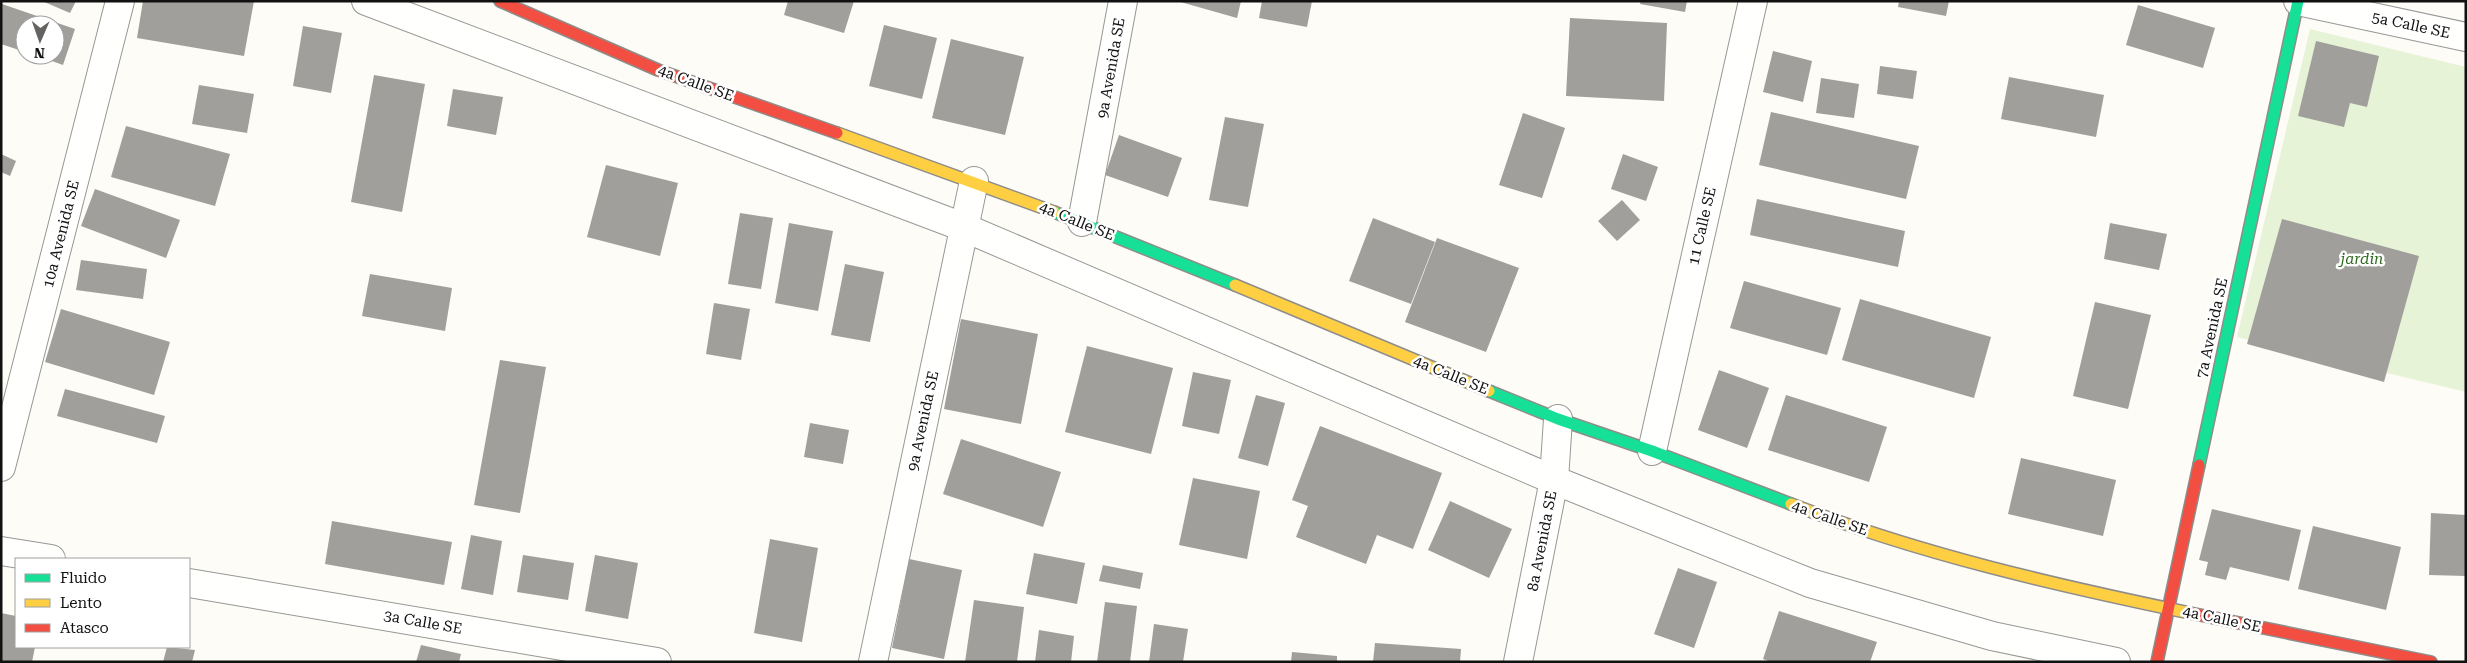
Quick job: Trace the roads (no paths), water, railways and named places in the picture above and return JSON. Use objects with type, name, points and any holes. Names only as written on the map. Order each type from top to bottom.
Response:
[{"type":"street","name":"10a Avenida SE","points":[[1,467],[120,1]]},
{"type":"street","points":[[366,1],[963,228],[1554,480],[1810,584],[1992,636],[2116,662]]},
{"type":"street","name":"4a Calle SE","points":[[500,1],[658,70],[974,181],[1082,222],[1558,419],[1652,451],[1837,522],[2008,572],[2168,608],[2431,662]]},
{"type":"street","name":"9a Avenida SE","points":[[1082,222],[1123,1]]},
{"type":"street","name":"11 Calle SE","points":[[1652,451],[1753,1]]},
{"type":"street","name":"5a Calle SE","points":[[2298,1],[2466,37]]},
{"type":"street","name":"7a Avenida SE","points":[[2157,662],[2298,1]]},
{"type":"street","name":"9a Avenida SE","points":[[872,662],[974,181]]},
{"type":"street","name":"8a Avenida SE","points":[[1518,662],[1554,480],[1558,419]]},
{"type":"street","points":[[1,551],[45,558]]},
{"type":"street","name":"3a Calle SE","points":[[190,582],[657,662]]},
{"type":"park label","name":"jardin","points":[[2362,259]]}]
